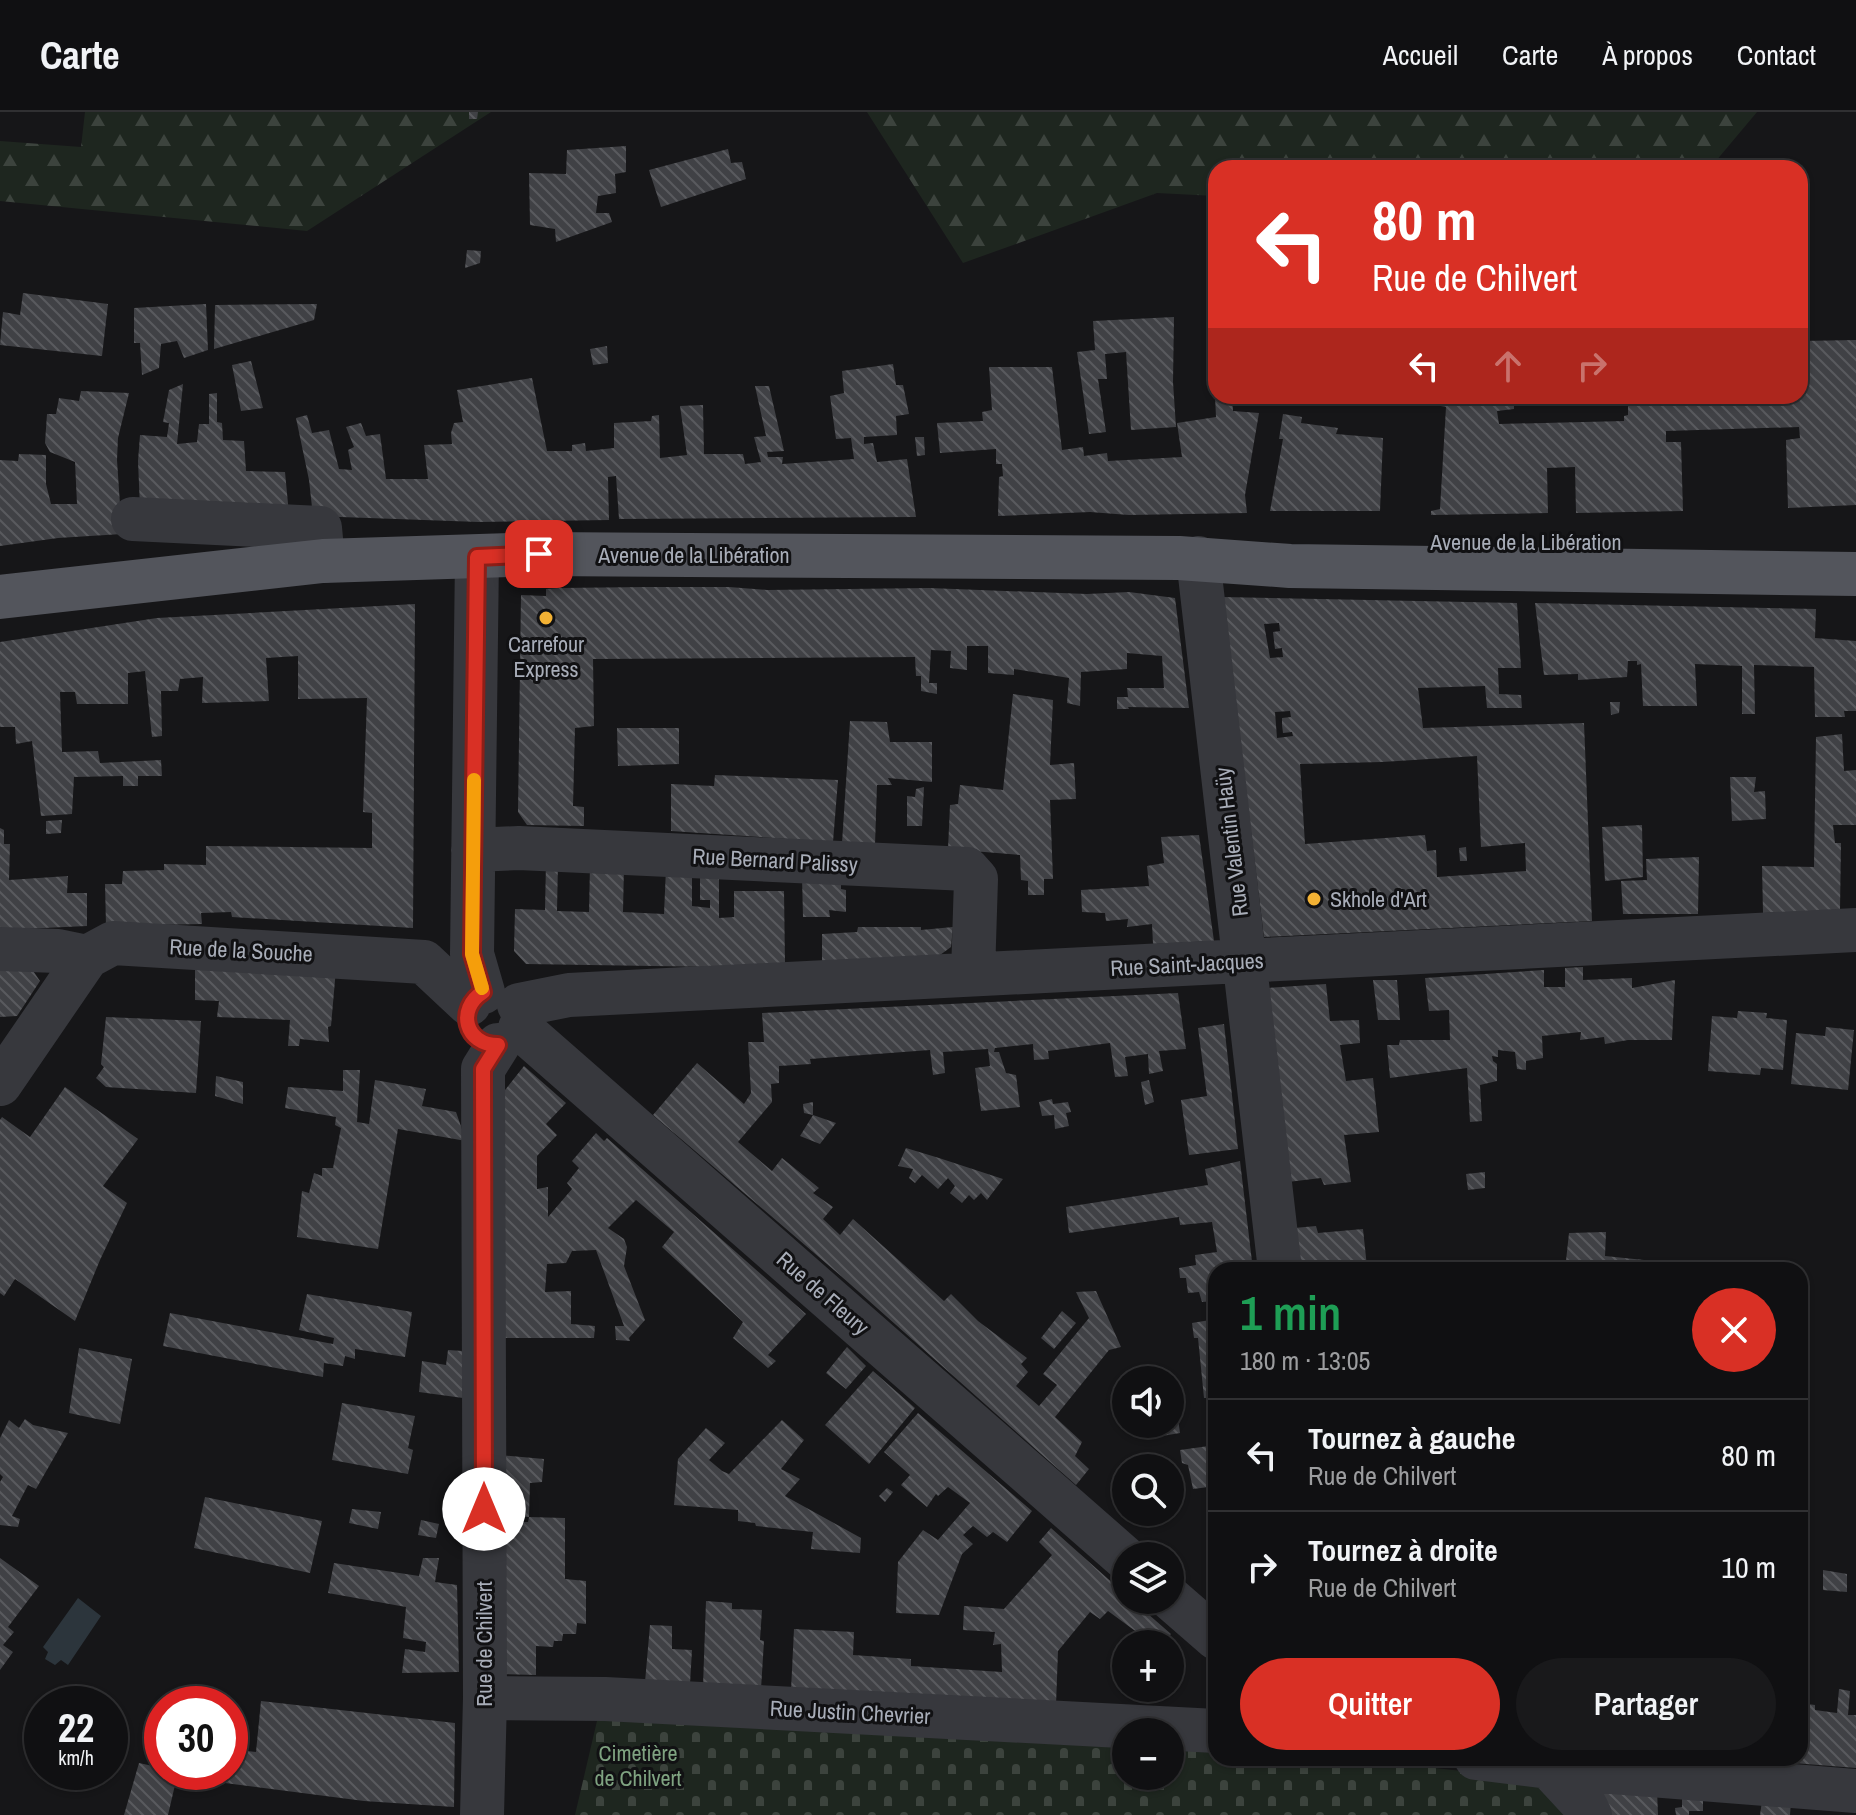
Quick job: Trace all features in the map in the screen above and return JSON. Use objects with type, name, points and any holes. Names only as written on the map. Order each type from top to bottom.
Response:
[{"type":"main road","name":"Avenue de la Libération","points":[[0,597],[323,561],[555,554],[1198,558],[1280,543],[1856,574]]},
{"type":"main road","name":"Avenue de la Libération","points":[[1487,556],[1856,544]]},
{"type":"street","points":[[133,519],[320,528],[323,561]]},
{"type":"street","points":[[477,557],[472,954],[498,1015]]},
{"type":"street","name":"Rue Valentin Haüy","points":[[1198,558],[1279,1262]]},
{"type":"street","name":"Rue Bernard Palissy","points":[[473,850],[519,848],[967,869],[976,879],[973,974]]},
{"type":"street","name":"Rue Saint-Jacques","points":[[498,1015],[569,995],[1856,930]]},
{"type":"street","name":"Rue de la Souche","points":[[0,949],[58,951],[87,957],[113,943],[424,962],[498,1015]]},
{"type":"street","points":[[0,1084],[87,957]]},
{"type":"street","name":"Rue de Fleury","points":[[498,1015],[1112,1547]]},
{"type":"street","name":"Rue de Chilvert","points":[[482,1815],[485,1698],[483,1069],[498,1015]]},
{"type":"street","points":[[1184,1610],[1208,1631]]},
{"type":"street","name":"Rue Justin Chevrier","points":[[485,1698],[605,1699],[1208,1731]]},
{"type":"street","points":[[1541,1766],[1856,1791]]},
{"type":"street","points":[[1549,1767],[1590,1815]]},
{"type":"green space","points":[[85,112],[491,112],[307,231],[0,201],[0,141],[81,147]]},
{"type":"green space","points":[[867,112],[1757,112],[1717,160],[1208,160],[1208,196],[1157,193],[963,263]]},
{"type":"green space","name":"Cimetière de Chilvert","points":[[613,1714],[1112,1745],[1112,1790],[1184,1790],[1184,1750],[1208,1751],[1208,1766],[1416,1766],[1517,1777],[1540,1786],[1571,1815],[575,1815],[597,1721]]},
{"type":"shaded area","points":[[78,1598],[101,1616],[68,1665],[61,1660],[55,1665],[45,1659],[48,1652],[43,1647]]},
{"type":"building","points":[[469,112],[478,112],[477,119],[469,119]]},
{"type":"building","points":[[626,146],[626,172],[615,174],[616,193],[598,196],[596,213],[609,213],[612,222],[556,242],[555,229],[530,225],[529,173],[566,174],[567,150]]},
{"type":"building","points":[[728,149],[731,163],[742,162],[746,179],[661,207],[649,170]]},
{"type":"building","points":[[467,250],[481,251],[480,263],[465,268]]},
{"type":"building","points":[[23,293],[108,304],[102,356],[0,345],[3,312],[20,315]]},
{"type":"building","points":[[206,304],[208,350],[184,358],[177,341],[161,344],[159,368],[142,375],[140,343],[134,343],[134,308]]},
{"type":"building","points":[[317,304],[314,320],[214,349],[215,305]]},
{"type":"building","points":[[1174,317],[1176,427],[1131,430],[1126,352],[1105,354],[1107,379],[1098,379],[1106,432],[1089,434],[1077,352],[1095,350],[1093,321]]},
{"type":"building","points":[[1856,340],[1856,505],[1788,508],[1786,440],[1800,438],[1799,427],[1666,431],[1666,442],[1681,442],[1683,511],[1576,513],[1575,467],[1547,468],[1548,513],[1431,515],[1431,511],[1440,509],[1446,407],[1430,404],[1514,404],[1514,409],[1497,411],[1499,424],[1624,421],[1624,416],[1628,415],[1628,404],[1808,404],[1808,341]]},
{"type":"building","points":[[607,346],[608,363],[593,365],[590,349]]},
{"type":"building","points":[[251,361],[263,408],[241,411],[232,365]]},
{"type":"building","points":[[893,364],[896,385],[903,385],[909,414],[896,416],[897,435],[864,437],[864,444],[873,443],[877,462],[907,459],[916,517],[619,519],[616,476],[608,477],[609,520],[479,522],[313,516],[296,418],[307,415],[312,433],[329,430],[339,469],[352,470],[348,450],[354,447],[346,427],[361,423],[366,436],[380,434],[386,479],[428,479],[424,445],[452,444],[454,423],[463,422],[457,390],[532,378],[547,451],[572,451],[572,445],[585,443],[586,451],[614,448],[614,423],[651,421],[652,416],[659,415],[660,458],[687,455],[680,406],[703,405],[704,454],[743,454],[745,464],[761,462],[754,437],[766,436],[755,386],[769,386],[784,451],[767,452],[768,457],[783,457],[782,464],[854,459],[851,438],[836,439],[830,396],[844,393],[842,371]]},
{"type":"building","points":[[989,367],[1052,367],[1062,450],[1083,447],[1084,456],[1107,453],[1108,461],[1182,457],[1177,423],[1216,417],[1215,404],[1233,404],[1233,411],[1259,413],[1245,495],[1247,513],[1129,515],[1090,512],[998,516],[999,477],[1003,476],[1002,464],[996,464],[996,449],[940,453],[937,423],[983,421],[982,412],[992,410]]},
{"type":"building","points":[[183,384],[177,444],[197,442],[199,424],[209,424],[209,394],[217,393],[217,422],[222,423],[223,440],[244,441],[246,471],[285,472],[289,514],[140,508],[140,435],[167,437],[169,423],[163,422],[169,390]]},
{"type":"building","points":[[81,391],[129,393],[118,438],[122,534],[0,546],[0,460],[18,461],[19,454],[46,455],[46,484],[51,504],[77,504],[75,462],[50,452],[45,443],[47,414],[56,414],[59,398],[79,401]]},
{"type":"building","points":[[1283,414],[1302,417],[1301,423],[1338,428],[1336,434],[1383,438],[1380,511],[1270,511],[1283,439],[1279,439]]},
{"type":"building","points":[[915,437],[924,437],[925,455],[917,456]]},
{"type":"building","points":[[729,587],[767,590],[929,588],[1087,594],[1129,592],[1175,598],[1189,708],[1117,709],[1117,697],[1128,697],[1127,688],[1164,688],[1162,656],[1127,653],[1127,669],[1081,672],[1080,706],[1067,703],[1069,678],[1014,669],[1014,675],[988,673],[988,646],[967,646],[967,670],[950,668],[951,651],[931,650],[929,683],[937,683],[937,694],[921,691],[921,676],[916,676],[915,657],[593,659],[594,726],[575,728],[573,806],[584,807],[584,826],[527,825],[518,812],[521,595],[546,596],[546,589],[559,588]]},
{"type":"building","points":[[1222,597],[1517,603],[1521,668],[1498,668],[1499,694],[1521,695],[1522,708],[1487,708],[1485,686],[1418,688],[1423,728],[1584,723],[1592,921],[1264,937]],"holes":[[[1279,623],[1280,631],[1273,632],[1275,649],[1282,648],[1283,657],[1270,658],[1264,624]],[[1290,711],[1291,717],[1282,718],[1282,725],[1283,733],[1292,732],[1293,736],[1277,738],[1275,712]],[[1477,756],[1481,847],[1525,843],[1526,871],[1437,877],[1436,850],[1427,851],[1425,835],[1305,844],[1300,764]]]},
{"type":"building","points":[[1535,603],[1816,609],[1815,638],[1856,641],[1856,711],[1844,711],[1845,717],[1815,717],[1814,667],[1754,665],[1755,714],[1742,714],[1742,666],[1695,664],[1697,706],[1643,706],[1641,664],[1637,665],[1637,661],[1628,661],[1627,677],[1578,680],[1578,674],[1544,675]]},
{"type":"building","points":[[415,604],[413,928],[232,917],[231,912],[201,913],[202,924],[106,926],[105,884],[122,884],[123,871],[164,870],[164,864],[206,865],[206,846],[372,848],[372,813],[363,812],[367,698],[298,699],[298,656],[266,658],[269,701],[202,703],[203,677],[180,679],[178,691],[161,691],[162,736],[152,737],[145,671],[128,673],[128,704],[77,704],[75,692],[60,692],[62,752],[98,751],[100,763],[161,760],[162,776],[138,776],[138,786],[123,786],[123,776],[74,777],[72,814],[41,816],[32,741],[16,744],[15,727],[0,727],[0,642],[157,618]]},
{"type":"building","points":[[1013,694],[1053,700],[1050,765],[1074,763],[1076,799],[1050,800],[1053,879],[1044,879],[1044,895],[1028,895],[1028,881],[1021,880],[1020,855],[948,849],[950,805],[958,804],[960,785],[1003,790]]},
{"type":"building","points":[[1610,702],[1620,702],[1619,713],[1611,715]]},
{"type":"building","points":[[850,721],[887,722],[890,742],[932,742],[932,782],[888,778],[892,785],[877,785],[875,845],[842,843]]},
{"type":"building","points":[[617,728],[679,728],[679,764],[618,766]]},
{"type":"building","points":[[1842,734],[1844,771],[1856,770],[1856,825],[1833,825],[1835,843],[1841,843],[1840,910],[1763,913],[1762,866],[1814,867],[1816,737]]},
{"type":"building","points":[[715,775],[838,780],[833,842],[671,831],[671,784],[714,786]]},
{"type":"building","points":[[1730,777],[1756,777],[1754,792],[1765,791],[1766,819],[1732,821]]},
{"type":"building","points":[[924,787],[922,826],[907,826],[907,796],[915,797],[916,789]]},
{"type":"building","points":[[62,820],[61,833],[46,834],[46,821]]},
{"type":"building","points":[[1642,825],[1643,877],[1605,881],[1602,827]]},
{"type":"building","points":[[0,828],[4,830],[4,844],[10,844],[9,880],[68,876],[67,893],[87,893],[87,926],[0,930]]},
{"type":"building","points":[[1199,835],[1214,941],[1153,944],[1152,924],[1127,927],[1128,919],[1106,921],[1105,913],[1082,912],[1081,890],[1149,886],[1147,866],[1164,863],[1161,837]]},
{"type":"building","points":[[1466,847],[1467,861],[1460,861],[1459,848]]},
{"type":"building","points":[[1699,857],[1698,914],[1623,914],[1621,881],[1647,880],[1646,859]]},
{"type":"building","points":[[546,862],[558,863],[557,911],[589,912],[590,865],[624,866],[623,912],[664,914],[666,868],[692,870],[692,906],[710,908],[710,900],[700,900],[700,871],[719,873],[719,918],[734,917],[734,891],[784,891],[785,964],[717,967],[526,964],[514,951],[515,909],[545,910]]},
{"type":"building","points":[[802,877],[841,879],[841,889],[846,890],[846,912],[829,910],[830,917],[803,917]]},
{"type":"building","points":[[858,927],[921,927],[921,930],[953,927],[951,947],[940,955],[822,962],[822,934],[857,932]]},
{"type":"building","points":[[195,963],[336,969],[331,1026],[328,1027],[329,1042],[300,1039],[299,1046],[288,1046],[290,1020],[217,1017],[219,1001],[195,1000]]},
{"type":"building","points":[[0,965],[29,965],[40,981],[17,1016],[0,1017]]},
{"type":"building","points":[[1583,967],[1583,980],[1632,978],[1632,988],[1675,980],[1672,1040],[1628,1040],[1605,1044],[1604,1037],[1580,1040],[1581,1032],[1542,1036],[1543,1058],[1526,1061],[1526,1070],[1517,1069],[1515,1052],[1498,1050],[1498,1057],[1492,1056],[1497,1064],[1497,1081],[1480,1085],[1482,1121],[1470,1122],[1467,1068],[1390,1078],[1387,1045],[1399,1045],[1400,1040],[1450,1040],[1449,1010],[1429,1011],[1425,978],[1544,970],[1544,987],[1565,987],[1565,968]]},
{"type":"building","points":[[1373,980],[1397,980],[1400,1020],[1378,1020]]},
{"type":"building","points":[[1326,984],[1330,1021],[1359,1020],[1360,1043],[1340,1045],[1346,1081],[1373,1078],[1379,1132],[1344,1135],[1351,1182],[1324,1185],[1321,1178],[1288,1182],[1267,988]]},
{"type":"building","points":[[1178,993],[1186,1049],[1159,1051],[1163,1071],[1149,1074],[1148,1054],[1125,1057],[1128,1076],[1115,1077],[1110,1043],[1048,1051],[1049,1059],[1034,1060],[1033,1044],[995,1048],[994,1052],[999,1052],[1006,1073],[1016,1075],[1020,1107],[981,1111],[975,1068],[990,1066],[988,1049],[943,1052],[945,1073],[933,1075],[930,1050],[810,1059],[811,1064],[779,1066],[779,1083],[771,1084],[772,1102],[738,1142],[772,1171],[782,1158],[819,1188],[813,1193],[833,1207],[823,1219],[840,1235],[853,1219],[944,1301],[951,1294],[978,1321],[1027,1358],[1021,1364],[1028,1372],[1016,1386],[1039,1406],[1057,1385],[1043,1374],[1089,1318],[1076,1292],[1096,1291],[1121,1347],[1109,1350],[1055,1417],[1082,1442],[1075,1456],[1089,1469],[1076,1485],[841,1276],[653,1115],[697,1063],[744,1104],[751,1093],[748,1042],[764,1042],[762,1013]]},
{"type":"building","points":[[1738,1011],[1767,1013],[1766,1018],[1787,1020],[1783,1070],[1761,1068],[1760,1075],[1708,1071],[1712,1016],[1737,1018]]},
{"type":"building","points":[[106,1017],[201,1021],[196,1093],[106,1087],[96,1078],[104,1067],[101,1064]]},
{"type":"building","points":[[1224,1024],[1238,1149],[1189,1155],[1181,1100],[1207,1096],[1198,1028]]},
{"type":"building","points":[[1826,1027],[1854,1030],[1848,1090],[1791,1084],[1796,1033],[1825,1036]]},
{"type":"building","points":[[524,1066],[566,1103],[546,1124],[557,1135],[537,1156],[537,1189],[548,1187],[548,1217],[572,1189],[567,1183],[579,1168],[572,1161],[596,1133],[604,1141],[607,1138],[806,1314],[768,1355],[776,1361],[768,1368],[733,1338],[743,1322],[662,1247],[674,1232],[636,1200],[608,1228],[624,1239],[627,1247],[624,1266],[645,1320],[629,1338],[630,1341],[616,1340],[615,1326],[624,1326],[596,1250],[572,1251],[566,1263],[547,1264],[545,1292],[571,1291],[571,1324],[595,1326],[594,1338],[500,1338],[505,1090]]},
{"type":"building","points":[[343,1070],[360,1070],[357,1122],[369,1124],[375,1080],[426,1089],[422,1106],[456,1112],[466,1141],[398,1129],[378,1249],[297,1237],[302,1191],[309,1193],[314,1173],[322,1176],[322,1168],[333,1168],[341,1128],[335,1125],[336,1117],[285,1108],[288,1087],[343,1091]]},
{"type":"building","points":[[216,1076],[243,1082],[243,1104],[215,1096]]},
{"type":"building","points":[[1149,1080],[1154,1102],[1145,1105],[1141,1082]]},
{"type":"building","points":[[65,1087],[138,1139],[103,1186],[127,1203],[75,1321],[15,1279],[4,1296],[0,1293],[0,1120],[2,1117],[30,1137]]},
{"type":"building","points":[[1052,1099],[1053,1104],[1068,1102],[1071,1112],[1066,1113],[1069,1126],[1055,1129],[1054,1115],[1042,1116],[1039,1102]]},
{"type":"building","points":[[813,1102],[813,1115],[804,1113],[803,1104]]},
{"type":"building","points":[[813,1115],[836,1123],[820,1144],[800,1136]]},
{"type":"building","points":[[906,1148],[1003,1179],[987,1200],[981,1193],[974,1200],[969,1195],[962,1203],[950,1193],[955,1186],[948,1178],[938,1189],[922,1175],[915,1183],[909,1178],[913,1169],[898,1166]]},
{"type":"building","points":[[1240,1161],[1252,1262],[1208,1262],[1208,1302],[1202,1302],[1199,1292],[1188,1293],[1186,1278],[1180,1278],[1179,1268],[1196,1265],[1195,1255],[1217,1252],[1212,1222],[1180,1225],[1179,1217],[1069,1233],[1066,1207],[1208,1185],[1205,1169]]},
{"type":"building","points":[[1485,1172],[1485,1188],[1468,1190],[1466,1174]]},
{"type":"building","points":[[1316,1226],[1318,1233],[1363,1229],[1366,1262],[1298,1262],[1294,1228]]},
{"type":"building","points":[[1606,1232],[1605,1256],[1644,1262],[1566,1262],[1569,1233]]},
{"type":"building","points":[[307,1294],[412,1312],[405,1357],[355,1349],[355,1359],[345,1356],[343,1366],[324,1363],[323,1377],[163,1346],[170,1313],[333,1344],[334,1338],[299,1330]]},
{"type":"building","points":[[1062,1311],[1076,1323],[1054,1349],[1041,1338]]},
{"type":"building","points":[[1208,1320],[1208,1398],[1204,1398],[1198,1338],[1194,1338],[1192,1323]]},
{"type":"building","points":[[847,1347],[866,1366],[846,1389],[826,1373]]},
{"type":"building","points":[[79,1348],[132,1359],[120,1424],[69,1413]]},
{"type":"building","points":[[448,1350],[463,1351],[463,1398],[419,1392],[422,1361],[446,1365]]},
{"type":"building","points":[[873,1371],[915,1408],[869,1464],[825,1425]]},
{"type":"building","points":[[342,1403],[415,1416],[408,1448],[413,1450],[408,1474],[332,1460]]},
{"type":"building","points":[[918,1413],[1032,1511],[1007,1542],[993,1532],[987,1537],[973,1526],[963,1535],[973,1544],[962,1554],[939,1615],[896,1613],[898,1562],[923,1530],[938,1540],[970,1503],[948,1487],[938,1496],[936,1494],[927,1507],[901,1485],[910,1475],[884,1452]]},
{"type":"building","points":[[25,1419],[33,1425],[68,1433],[36,1489],[28,1485],[12,1516],[20,1519],[18,1527],[0,1525],[0,1482],[3,1477],[0,1474],[0,1438],[9,1420],[19,1428]]},
{"type":"building","points":[[782,1420],[804,1440],[781,1469],[800,1479],[785,1496],[861,1538],[860,1553],[811,1549],[813,1532],[738,1521],[738,1510],[674,1505],[678,1459],[706,1428],[725,1443],[709,1460],[729,1474]]},
{"type":"building","points":[[1208,1446],[1208,1487],[1193,1489],[1188,1465],[1184,1464],[1184,1454],[1180,1450]]},
{"type":"building","points":[[499,1455],[544,1459],[542,1482],[530,1483],[529,1517],[498,1516]]},
{"type":"building","points":[[887,1488],[893,1492],[885,1502],[879,1496]]},
{"type":"building","points":[[205,1497],[322,1521],[310,1573],[194,1548]]},
{"type":"building","points":[[352,1509],[381,1512],[378,1529],[349,1523]]},
{"type":"building","points":[[529,1517],[565,1518],[565,1579],[586,1581],[586,1624],[577,1623],[576,1634],[563,1634],[562,1641],[554,1641],[553,1647],[536,1646],[536,1675],[502,1674],[498,1522],[528,1522]]},
{"type":"building","points":[[421,1520],[439,1524],[436,1538],[418,1535]]},
{"type":"building","points":[[1051,1528],[1112,1582],[1112,1614],[1108,1611],[1100,1619],[1090,1612],[1058,1651],[1056,1705],[791,1690],[794,1629],[854,1632],[853,1655],[911,1659],[911,1666],[1002,1672],[1001,1644],[993,1645],[995,1632],[963,1630],[964,1606],[1004,1609],[1052,1555],[1039,1542]]},
{"type":"building","points":[[0,1558],[39,1586],[8,1627],[14,1632],[3,1645],[13,1652],[0,1670]]},
{"type":"building","points":[[423,1558],[439,1558],[435,1582],[457,1585],[459,1672],[402,1673],[405,1649],[425,1652],[426,1642],[403,1638],[406,1607],[328,1593],[334,1563],[419,1576]]},
{"type":"building","points":[[1823,1570],[1847,1574],[1847,1592],[1823,1590]]},
{"type":"building","points":[[706,1601],[732,1603],[732,1609],[762,1610],[761,1689],[703,1686]]},
{"type":"building","points":[[1112,1614],[1148,1614],[1166,1630],[1134,1630]]},
{"type":"building","points":[[650,1625],[672,1626],[672,1649],[692,1650],[690,1684],[645,1682]]},
{"type":"building","points":[[1839,1689],[1850,1691],[1848,1715],[1856,1715],[1856,1768],[1808,1764],[1808,1704],[1815,1705],[1815,1710],[1837,1713]]},
{"type":"building","points":[[261,1701],[455,1723],[454,1807],[364,1801],[248,1786],[248,1751],[256,1752]]},
{"type":"building","points":[[139,1763],[144,1764],[144,1790],[174,1790],[168,1815],[124,1815]]},
{"type":"building","points":[[1657,1789],[1658,1815],[1607,1815],[1585,1791]]},
{"type":"building","points":[[1682,1791],[1703,1793],[1703,1811],[1676,1815],[1675,1808],[1682,1807]]},
{"type":"building","points":[[1762,1801],[1791,1801],[1790,1815],[1760,1815]]},
{"type":"slow traffic","points":[[474,780],[472,954],[482,988]]},
{"type":"place","name":"Carrefour Express","points":[[546,618]]},
{"type":"place","name":"Skhole d'Art","points":[[1314,899]]},
{"type":"route","points":[[484,1509],[483,1069],[498,1045],[481,1043],[474,1037],[469,1030],[466,1013],[469,1004],[483,992],[472,954],[477,557],[539,554]]}]
